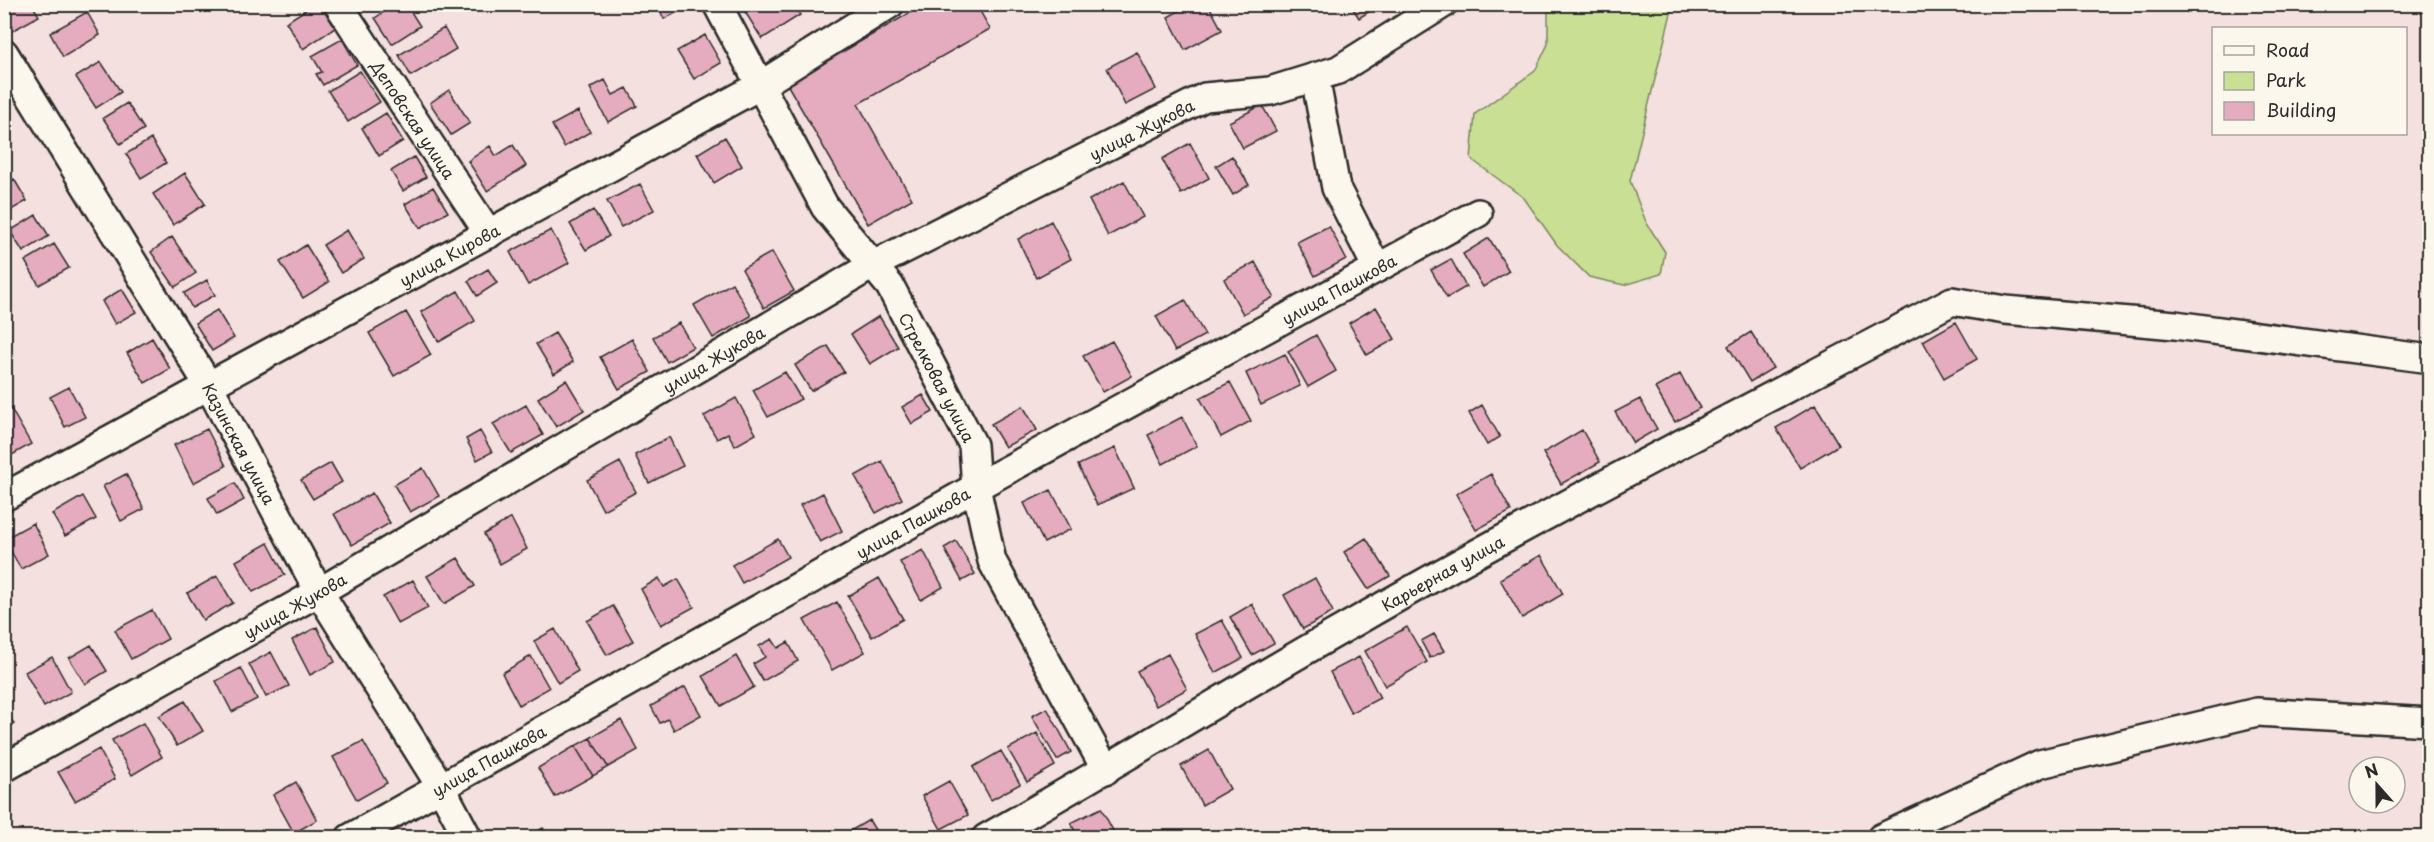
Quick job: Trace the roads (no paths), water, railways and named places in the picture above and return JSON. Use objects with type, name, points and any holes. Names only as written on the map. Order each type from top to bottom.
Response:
[{"type":"street","name":"Деповская улица","points":[[338,4],[489,234]]},
{"type":"street","name":"Стрелковая улица","points":[[717,4],[825,207],[871,266],[890,286],[973,445],[976,487],[992,561],[1106,771]]},
{"type":"street","name":"улица Кирова","points":[[4,497],[761,85],[890,4]]},
{"type":"street","name":"улица Жукова","points":[[4,768],[319,592],[871,266],[1205,97],[1270,90],[1338,70],[1443,4]]},
{"type":"street","name":"Казинская улица","points":[[4,53],[208,386],[319,592],[441,788],[468,837]]},
{"type":"street","points":[[1316,77],[1336,188],[1377,268]]},
{"type":"street","name":"улица Пашкова","points":[[350,837],[976,487],[1478,213]]},
{"type":"street","name":"Карьерная улица","points":[[986,837],[1106,771],[1353,622],[1562,506],[1952,301],[2006,310],[2175,325],[2430,359]]},
{"type":"street","points":[[1881,837],[2040,764],[2257,712],[2430,722]]}]
